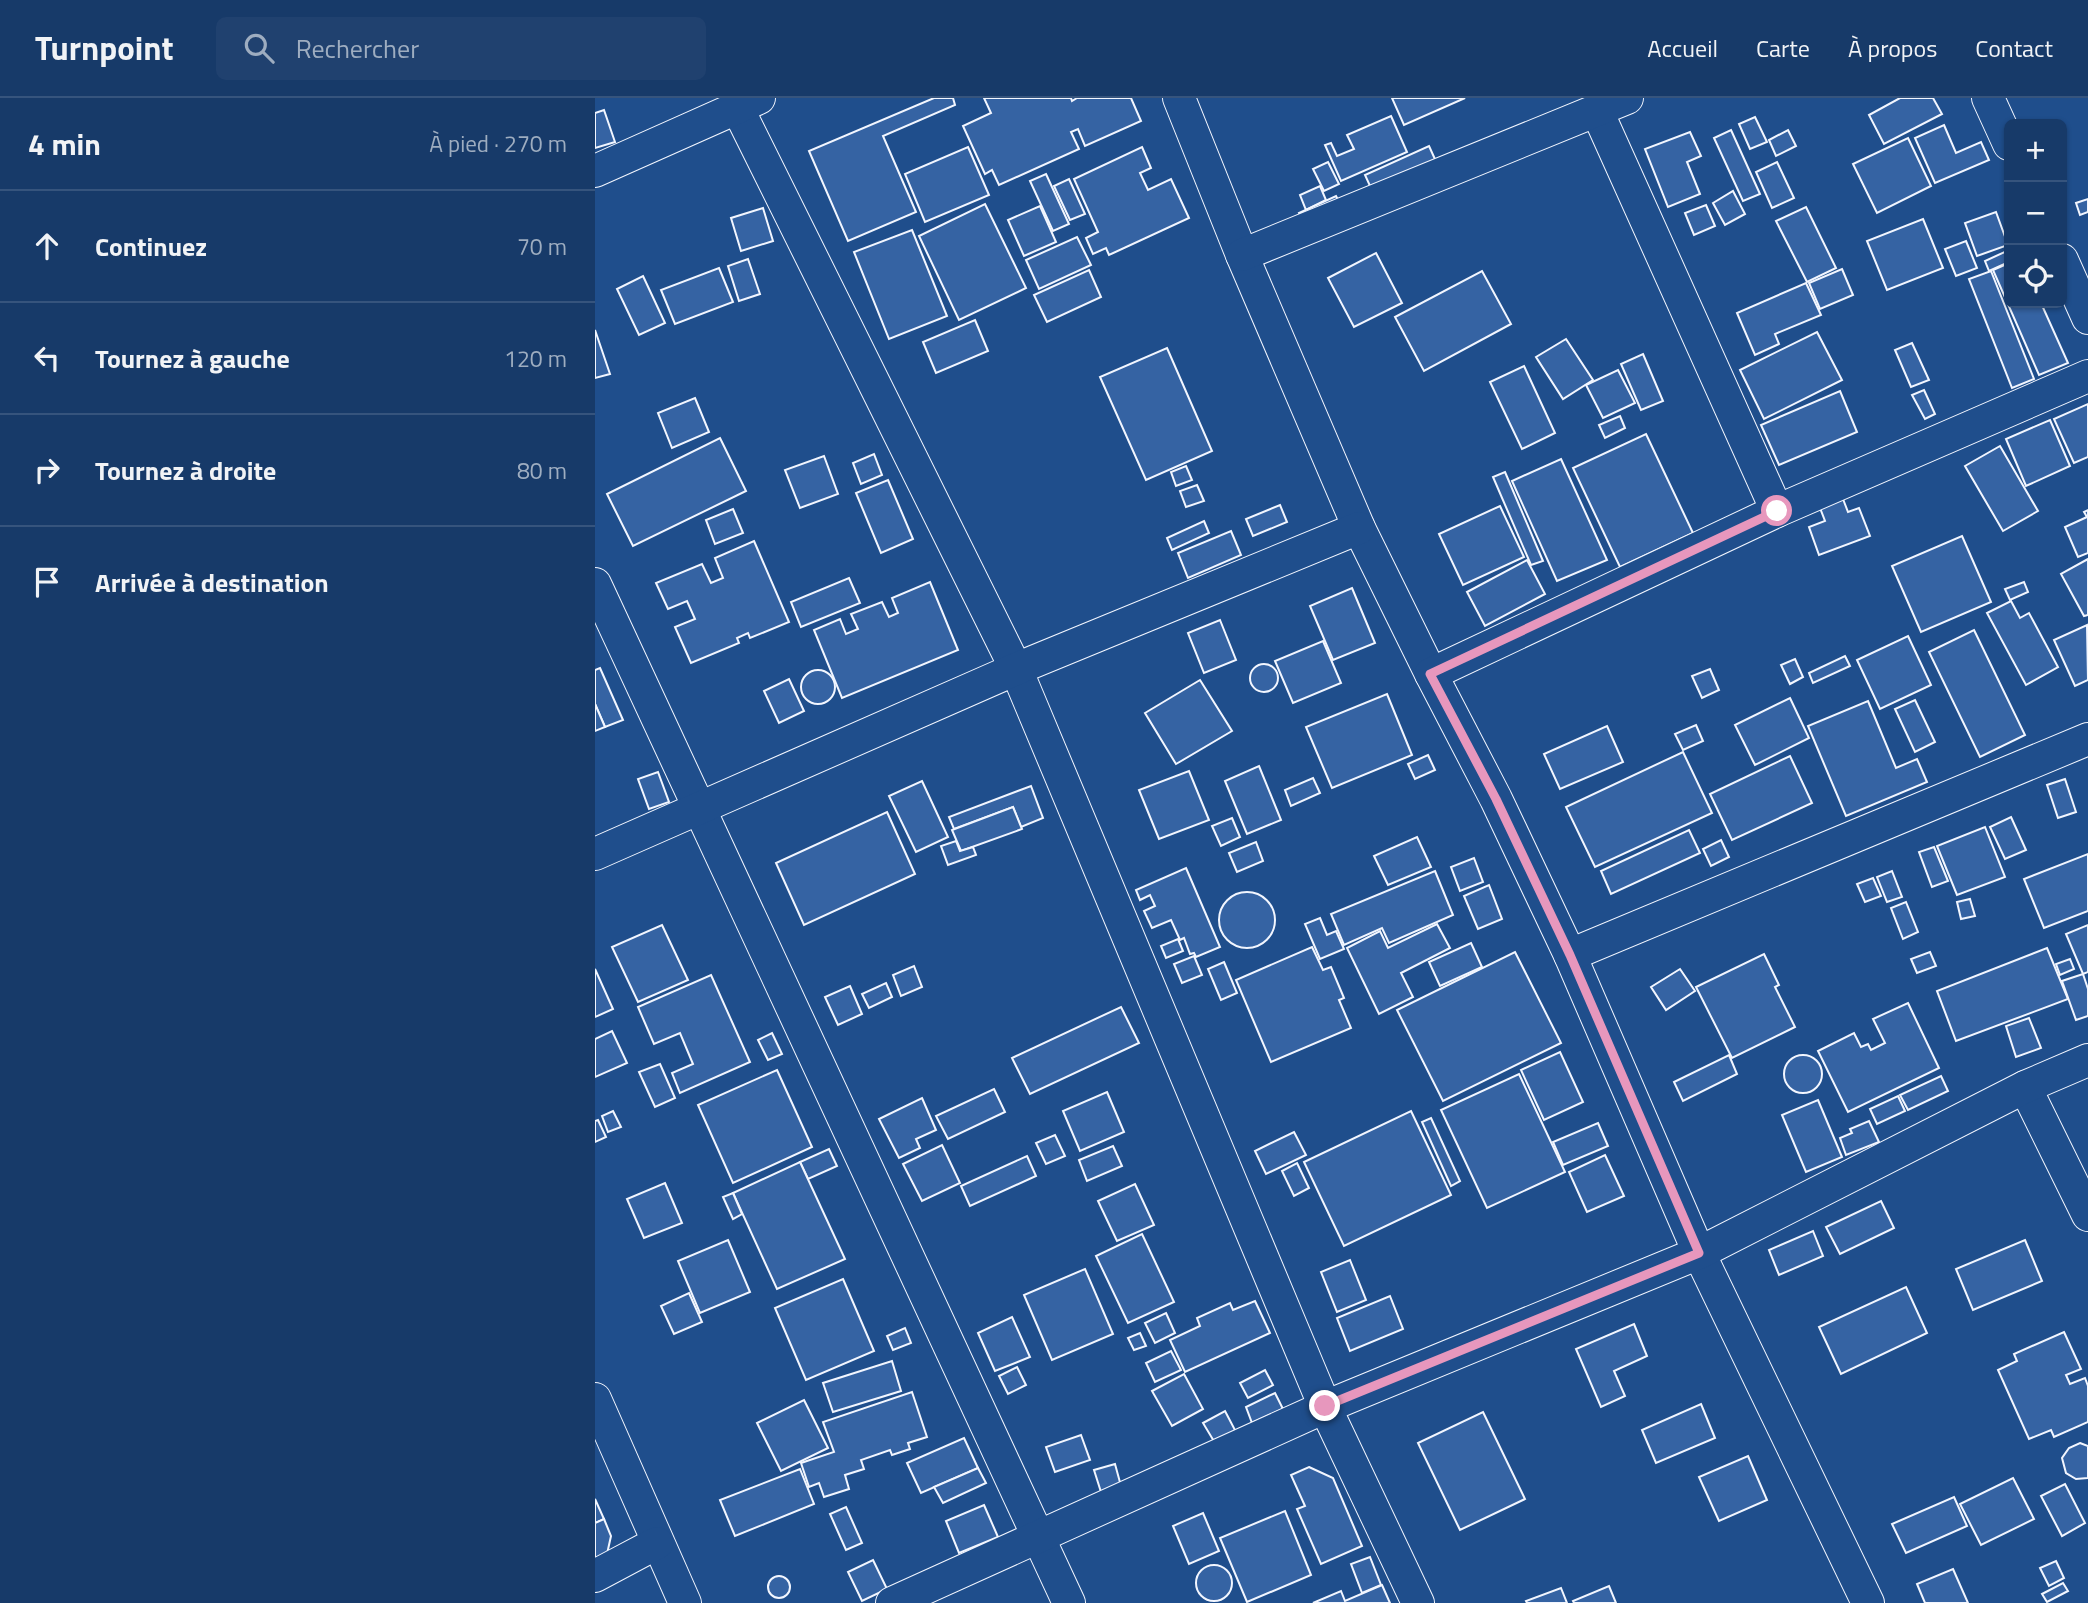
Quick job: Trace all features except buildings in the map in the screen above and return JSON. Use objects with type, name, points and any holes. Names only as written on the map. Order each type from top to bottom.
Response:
[{"type":"street","points":[[1179,98],[1242,255],[1359,528],[1430,674],[1496,799],[1570,955],[1699,1253],[1868,1603]]},
{"type":"street","points":[[1242,255],[1627,98]]},
{"type":"street","points":[[1988,98],[2004,133]]},
{"type":"street","points":[[595,171],[748,103],[1016,669],[1325,1406],[1417,1603]]},
{"type":"street","points":[[1597,111],[1777,511]]},
{"type":"street","points":[[2067,271],[2088,317]]},
{"type":"street","points":[[1430,674],[1777,511],[2088,376]]},
{"type":"street","points":[[595,854],[1016,669],[1359,528]]},
{"type":"street","points":[[595,584],[1069,1603]]},
{"type":"street","points":[[1570,955],[2088,739]]},
{"type":"street","points":[[892,1603],[1325,1406],[1699,1253],[2025,1087],[2088,1060]]},
{"type":"street","points":[[2025,1087],[2088,1215]]},
{"type":"street","points":[[595,1399],[685,1603]]},
{"type":"street","points":[[595,1576],[657,1543]]},
{"type":"route","points":[[1325,1406],[1699,1253],[1570,955],[1496,799],[1430,674],[1777,511]]}]
